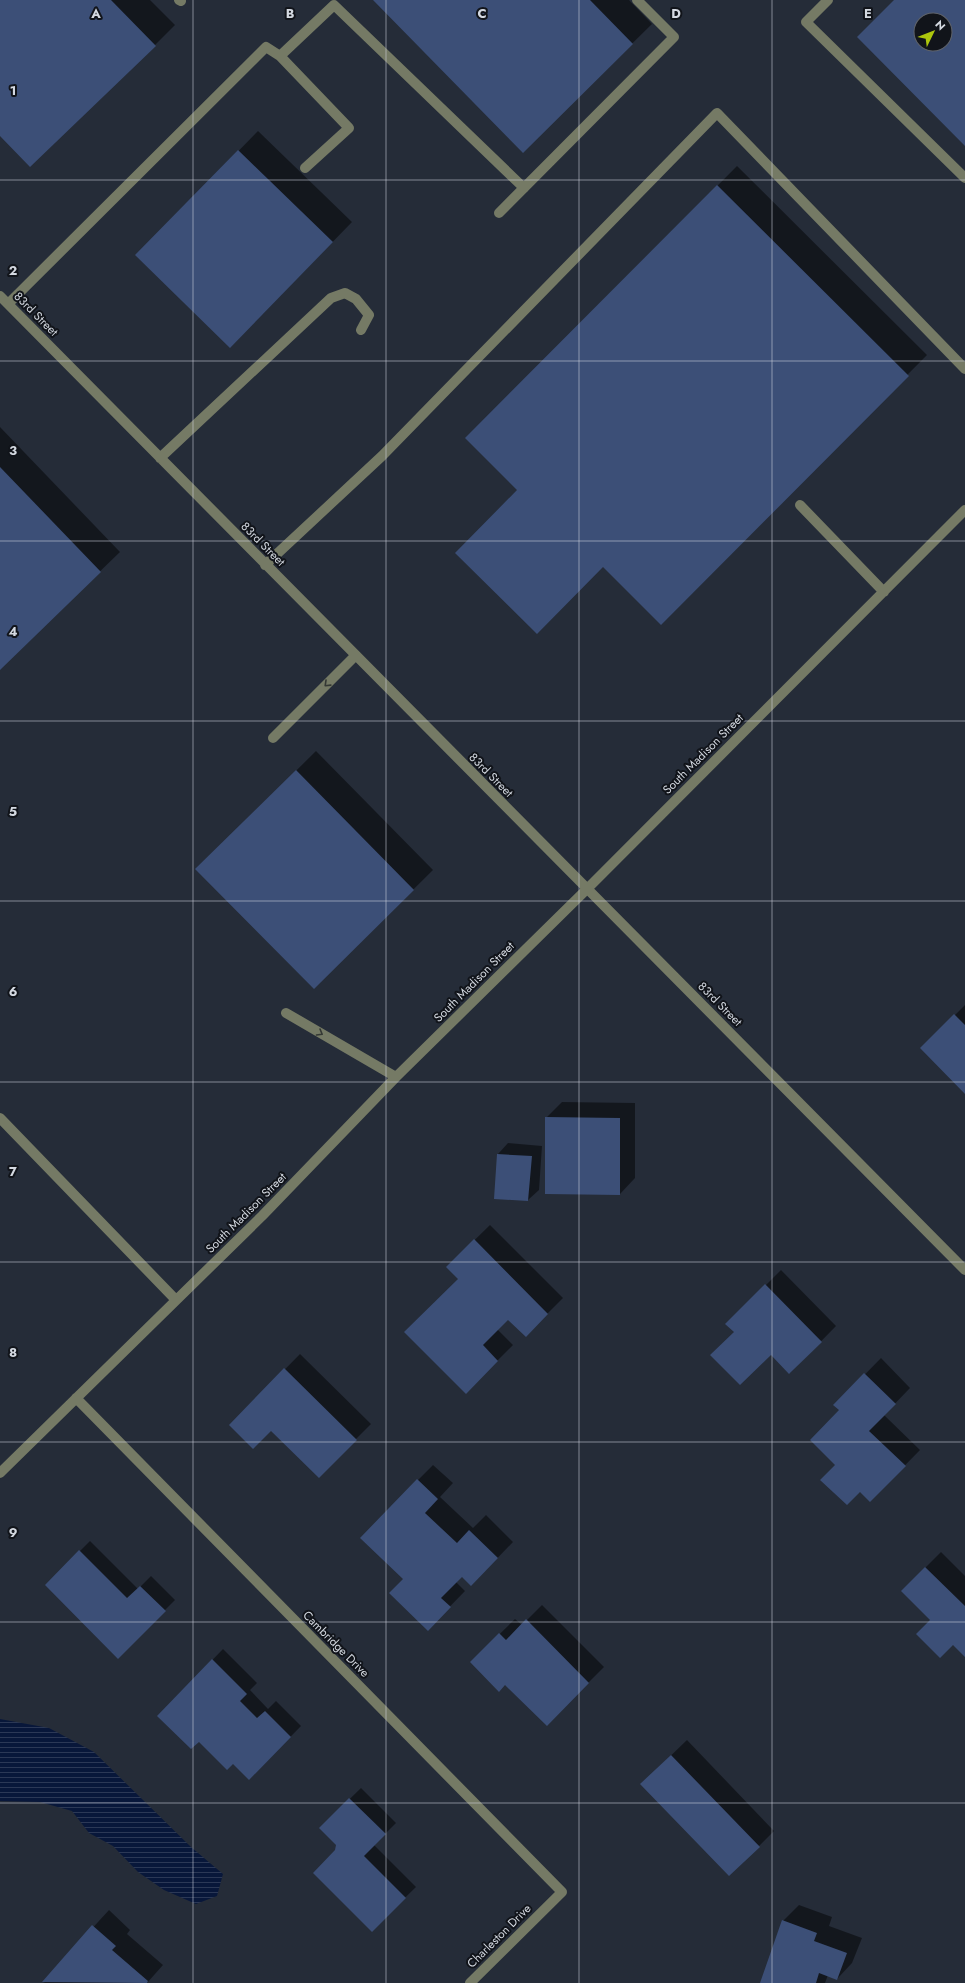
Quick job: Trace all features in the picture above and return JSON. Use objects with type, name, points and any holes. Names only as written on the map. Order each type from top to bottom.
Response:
[{"type":"street","points":[[499,213],[674,37],[637,0]]},
{"type":"street","points":[[828,0],[806,22],[965,178]]},
{"type":"street","points":[[280,56],[334,2],[524,188]]},
{"type":"street","points":[[8,304],[266,46],[280,56],[349,128],[305,168]]},
{"type":"street","points":[[265,565],[382,456],[718,113],[965,369]]},
{"type":"street","points":[[160,458],[331,298],[345,293],[356,299],[369,315],[361,330]]},
{"type":"street","name":"83rd Street","points":[[0,296],[965,1270]]},
{"type":"street","points":[[800,505],[884,592]]},
{"type":"street","name":"South Madison Street","points":[[0,1473],[262,1216],[396,1077],[587,889],[965,510]]},
{"type":"street","points":[[273,738],[355,656]]},
{"type":"street","points":[[286,1013],[396,1077]]},
{"type":"street","points":[[0,1118],[176,1300]]},
{"type":"street","name":"Cambridge Drive","points":[[76,1398],[562,1892],[546,1908]]},
{"type":"street","name":"Charleston Drive","points":[[470,1983],[546,1908]]},
{"type":"water","points":[[0,1719],[49,1728],[94,1752],[191,1847],[223,1874],[217,1896],[196,1904],[164,1890],[138,1872],[113,1846],[89,1833],[72,1811],[40,1802],[0,1801]]},
{"type":"building","points":[[0,0],[111,0],[156,46],[30,167],[0,136]]},
{"type":"building","points":[[373,0],[590,0],[633,44],[523,153]]},
{"type":"building","points":[[894,0],[965,0],[965,146],[857,37]]},
{"type":"building","points":[[238,150],[333,242],[230,348],[135,255]]},
{"type":"building","points":[[717,185],[909,376],[661,625],[603,567],[537,634],[455,553],[517,490],[465,438]]},
{"type":"building","points":[[0,467],[101,572],[0,670]]},
{"type":"building","points":[[296,770],[414,890],[314,989],[195,869]]},
{"type":"building","points":[[954,1014],[965,1025],[965,1094],[920,1048]]},
{"type":"building","points":[[545,1117],[620,1118],[620,1195],[545,1194]]},
{"type":"building","points":[[497,1154],[532,1156],[528,1201],[494,1199]]},
{"type":"building","points":[[474,1239],[548,1314],[526,1337],[508,1320],[483,1345],[498,1361],[466,1394],[404,1332],[458,1279],[446,1267]]},
{"type":"building","points":[[765,1284],[822,1342],[789,1374],[771,1355],[740,1385],[710,1355],[734,1332],[725,1324]]},
{"type":"building","points":[[284,1368],[357,1440],[319,1478],[271,1431],[253,1449],[229,1425]]},
{"type":"building","points":[[864,1373],[896,1404],[869,1431],[906,1466],[870,1502],[860,1492],[847,1505],[820,1480],[835,1465],[810,1440],[839,1410],[833,1405]]},
{"type":"building","points":[[417,1479],[438,1499],[425,1513],[457,1543],[469,1530],[498,1558],[471,1586],[462,1577],[441,1598],[451,1607],[428,1631],[389,1593],[403,1579],[360,1538]]},
{"type":"building","points":[[79,1550],[127,1598],[140,1586],[166,1611],[118,1659],[45,1585]]},
{"type":"building","points":[[925,1567],[965,1606],[965,1657],[953,1645],[940,1658],[916,1634],[930,1620],[901,1591]]},
{"type":"building","points":[[526,1619],[589,1683],[547,1726],[505,1685],[499,1692],[470,1662],[499,1633],[506,1640]]},
{"type":"building","points":[[212,1659],[247,1694],[240,1701],[257,1718],[265,1711],[291,1737],[249,1780],[233,1764],[227,1770],[199,1742],[191,1749],[157,1716]]},
{"type":"building","points":[[671,1755],[760,1847],[729,1876],[640,1784]]},
{"type":"building","points":[[349,1798],[386,1834],[364,1856],[406,1898],[372,1932],[313,1873],[335,1850],[336,1845],[319,1828]]},
{"type":"building","points":[[782,1920],[817,1933],[814,1941],[847,1953],[837,1980],[819,1973],[816,1983],[760,1983]]},
{"type":"building","points":[[92,1925],[116,1946],[112,1950],[148,1981],[147,1983],[42,1982]]}]
